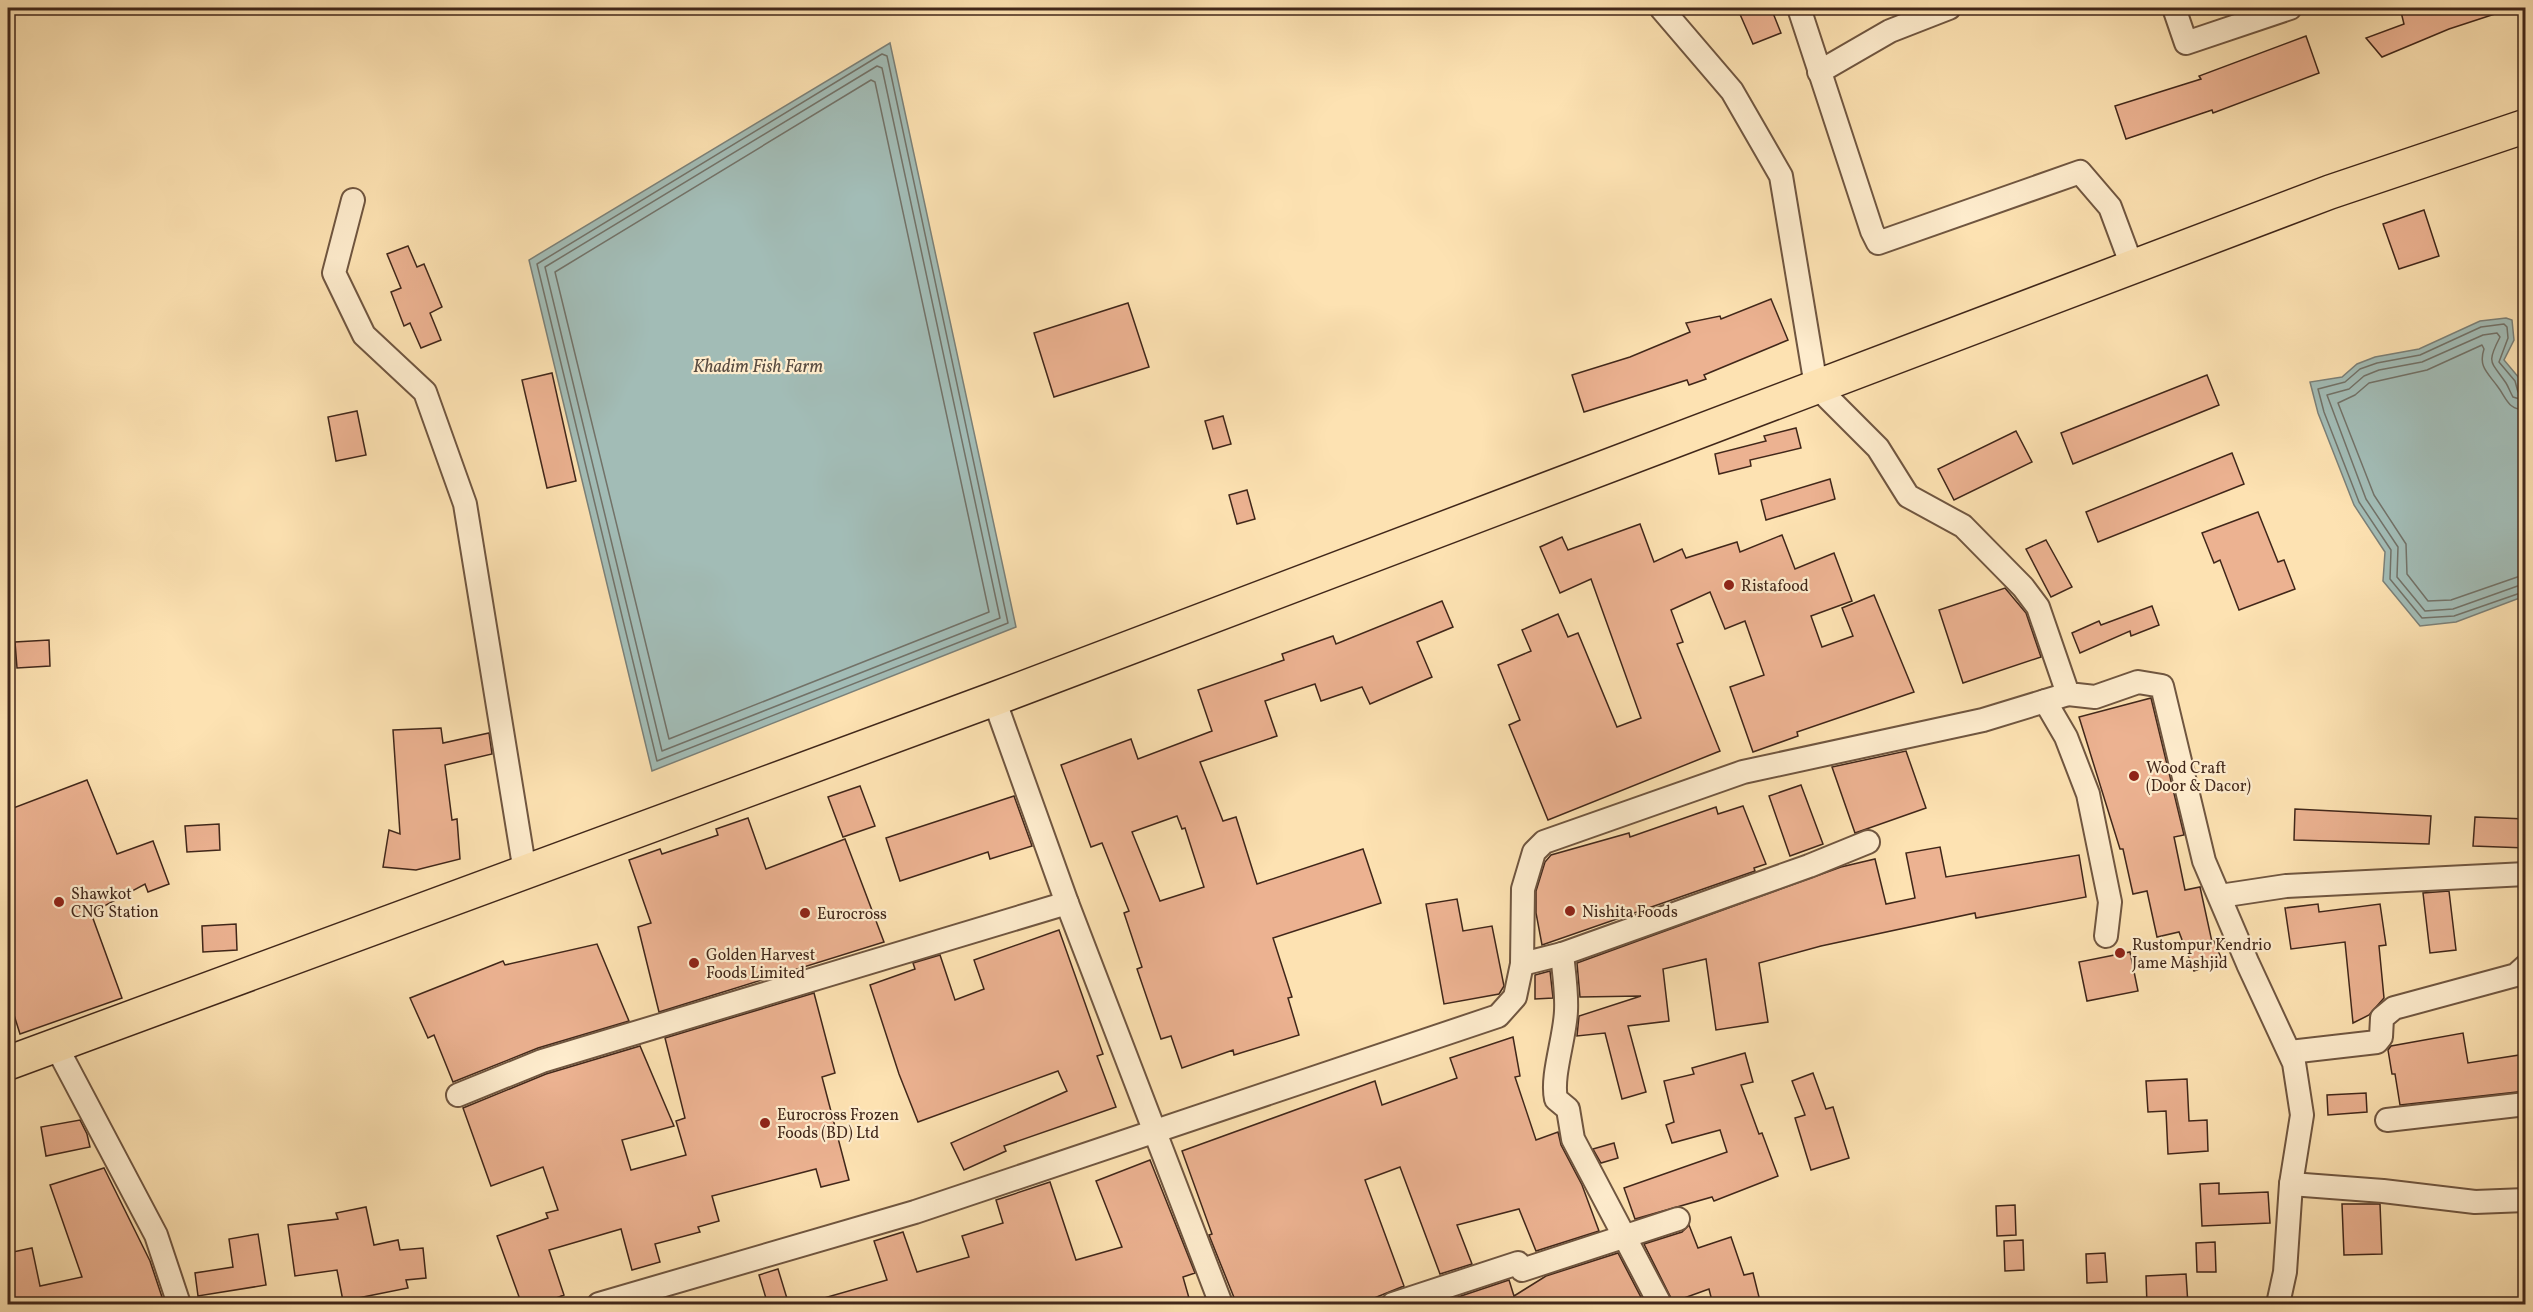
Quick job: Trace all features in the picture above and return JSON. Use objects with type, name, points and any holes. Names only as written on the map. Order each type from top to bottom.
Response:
[{"type":"highway","points":[[8,1060],[994,699],[2330,192],[2526,126]]},
{"type":"street","points":[[1661,8],[1732,91],[1781,176],[1816,386],[1878,448],[1908,495],[1963,526],[2023,587],[2038,608],[2068,694]]},
{"type":"street","points":[[1799,8],[1872,231],[1878,243],[2080,172],[2110,207],[2132,266]]},
{"type":"street","points":[[1819,72],[1890,31],[1949,8]]},
{"type":"street","points":[[2174,8],[2186,43],[2290,8]]},
{"type":"street","points":[[354,200],[334,273],[364,335],[425,392],[465,504],[525,872]]},
{"type":"street","points":[[599,1305],[915,1212],[1498,1016],[1515,997],[1522,964],[1523,889],[1534,852],[1544,842],[1743,772],[1983,720],[2068,694],[2095,697],[2138,682],[2162,686],[2204,861],[2248,964],[2290,1052],[2302,1115],[2291,1184],[2285,1272],[2278,1305]]},
{"type":"street","points":[[994,699],[1067,903],[1221,1305]]},
{"type":"street","points":[[2045,701],[2066,737],[2088,794],[2110,902],[2106,936]]},
{"type":"street","points":[[1522,964],[1562,954],[1809,866],[1868,842]]},
{"type":"street","points":[[2220,896],[2286,886],[2526,874]]},
{"type":"street","points":[[458,1095],[542,1061],[1067,903]]},
{"type":"street","points":[[1562,954],[1566,1012],[1558,1072],[1553,1083],[1556,1099],[1568,1109],[1573,1139],[1659,1305]]},
{"type":"street","points":[[2290,1052],[2377,1042],[2381,1037],[2382,1018],[2394,1008],[2516,975],[2526,966]]},
{"type":"street","points":[[55,1044],[156,1235],[179,1305]]},
{"type":"street","points":[[2387,1120],[2526,1104]]},
{"type":"street","points":[[2291,1184],[2384,1191],[2475,1202],[2526,1200]]},
{"type":"street","points":[[1393,1305],[1518,1263],[1522,1270],[1624,1234],[1678,1219]]},
{"type":"water","name":"Khadim Fish Farm","points":[[890,43],[1016,627],[652,771],[529,260]]},
{"type":"water","points":[[2506,318],[2512,320],[2514,340],[2504,360],[2520,379],[2525,403],[2525,596],[2456,622],[2420,626],[2383,581],[2385,552],[2354,505],[2318,413],[2310,382],[2342,377],[2357,364],[2375,357],[2419,349],[2480,321]]},
{"type":"building","points":[[1751,8],[1771,8],[1781,33],[1753,44],[1739,12]]},
{"type":"building","points":[[2400,8],[2503,8],[2504,11],[2449,29],[2382,57],[2366,38],[2404,24]]},
{"type":"building","points":[[2306,36],[2319,73],[2213,113],[2212,110],[2126,139],[2115,106],[2201,79],[2199,76]]},
{"type":"building","points":[[2424,210],[2439,256],[2399,269],[2383,224]]},
{"type":"building","points":[[408,246],[417,267],[424,264],[442,307],[430,313],[441,340],[421,348],[410,323],[404,326],[391,292],[401,288],[387,254]]},
{"type":"building","points":[[1771,299],[1788,340],[1704,375],[1706,379],[1689,385],[1687,380],[1584,412],[1572,375],[1630,357],[1690,332],[1686,323],[1720,316],[1721,319]]},
{"type":"building","points":[[1128,303],[1149,367],[1054,397],[1034,333]]},
{"type":"building","points":[[552,373],[576,481],[547,488],[522,380]]},
{"type":"building","points":[[2207,375],[2219,405],[2073,464],[2061,433]]},
{"type":"building","points":[[357,411],[366,455],[336,461],[328,417]]},
{"type":"building","points":[[1223,416],[1231,444],[1213,449],[1205,421]]},
{"type":"building","points":[[1796,428],[1801,448],[1750,460],[1751,466],[1719,474],[1715,454],[1766,441],[1764,436]]},
{"type":"building","points":[[2016,431],[2032,462],[1954,500],[1938,469]]},
{"type":"building","points":[[2232,453],[2244,484],[2098,542],[2086,512]]},
{"type":"building","points":[[1830,479],[1835,499],[1766,520],[1761,500]]},
{"type":"building","points":[[1247,490],[1255,519],[1237,524],[1229,495]]},
{"type":"building","points":[[2258,512],[2278,562],[2284,560],[2295,589],[2239,610],[2220,560],[2214,563],[2202,533]]},
{"type":"building","points":[[1640,524],[1654,562],[1682,549],[1686,558],[1737,542],[1740,552],[1782,535],[1795,569],[1834,553],[1852,601],[1811,616],[1822,647],[1853,636],[1842,608],[1874,595],[1914,692],[1797,732],[1798,736],[1753,752],[1730,687],[1764,675],[1745,621],[1725,629],[1710,592],[1671,610],[1683,642],[1677,644],[1720,751],[1548,820],[1509,725],[1520,720],[1498,665],[1531,651],[1522,630],[1558,614],[1568,637],[1578,633],[1617,727],[1641,718],[1591,579],[1560,593],[1540,547],[1562,537],[1568,550]]},
{"type":"building","points":[[2046,540],[2072,587],[2051,597],[2026,549]]},
{"type":"building","points":[[2005,588],[2026,613],[2041,657],[1963,683],[1939,610]]},
{"type":"building","points":[[1442,601],[1453,627],[1417,642],[1432,677],[1370,704],[1362,687],[1321,701],[1315,684],[1265,701],[1277,736],[1200,762],[1223,821],[1236,817],[1257,884],[1363,849],[1381,903],[1273,938],[1292,997],[1288,998],[1299,1035],[1234,1055],[1233,1050],[1182,1068],[1171,1036],[1161,1039],[1137,969],[1142,967],[1124,913],[1129,911],[1102,843],[1091,847],[1061,765],[1131,739],[1138,759],[1212,731],[1198,690],[1284,660],[1282,654],[1333,636],[1336,644]],"holes":[[[1177,816],[1182,829],[1185,828],[1204,887],[1160,901],[1132,832]]]},
{"type":"building","points":[[2152,606],[2159,625],[2131,636],[2130,631],[2080,653],[2072,633],[2099,621],[2101,625]]},
{"type":"building","points":[[49,640],[50,666],[17,668],[15,642]]},
{"type":"building","name":"Wood Craft (Door & Dacor)","points":[[2151,698],[2184,835],[2174,837],[2185,890],[2200,887],[2212,942],[2214,941],[2222,960],[2194,971],[2179,932],[2157,937],[2147,891],[2133,894],[2123,849],[2120,849],[2079,717]]},
{"type":"building","points":[[441,728],[443,743],[489,733],[492,754],[445,765],[452,820],[457,819],[460,859],[416,870],[383,867],[389,830],[400,834],[393,730]]},
{"type":"building","points":[[1906,751],[1926,808],[1855,833],[1832,767]]},
{"type":"building","name":"Shawkot CNG Station","points":[[87,780],[117,854],[153,841],[169,884],[148,892],[145,884],[91,913],[122,998],[20,1034],[8,996],[8,810]]},
{"type":"building","points":[[1801,785],[1823,844],[1790,856],[1769,796]]},
{"type":"building","points":[[860,786],[875,826],[843,837],[828,797]]},
{"type":"building","points":[[1014,796],[1032,846],[990,859],[988,852],[900,881],[886,838]]},
{"type":"building","points":[[1743,806],[1766,864],[1754,868],[1755,871],[1542,945],[1536,913],[1536,891],[1545,862],[1551,855],[1629,833],[1630,837],[1716,807],[1718,814]]},
{"type":"building","points":[[2295,809],[2431,816],[2429,844],[2294,840]]},
{"type":"building","points":[[2475,817],[2526,819],[2526,848],[2473,846]]},
{"type":"building","points":[[748,818],[766,869],[845,839],[884,942],[659,1012],[638,927],[651,923],[629,860],[660,849],[662,854],[718,835],[716,829]]},
{"type":"building","points":[[219,824],[220,850],[187,852],[185,826]]},
{"type":"building","points":[[1940,847],[1946,877],[2079,855],[2086,897],[1976,918],[1975,913],[1821,946],[1759,963],[1768,1022],[1716,1030],[1706,959],[1663,969],[1669,1021],[1628,1026],[1646,1092],[1622,1099],[1605,1033],[1577,1036],[1579,1016],[1641,996],[1580,997],[1577,963],[1841,867],[1875,859],[1886,904],[1915,898],[1906,853]]},
{"type":"building","points":[[2449,891],[2456,950],[2430,953],[2423,893]]},
{"type":"building","points":[[1457,899],[1463,931],[1492,926],[1504,986],[1499,994],[1444,1004],[1426,904]]},
{"type":"building","points":[[2318,904],[2319,912],[2380,904],[2386,945],[2379,946],[2384,998],[2369,1015],[2353,1023],[2345,942],[2291,949],[2285,908]]},
{"type":"building","points":[[236,924],[237,950],[203,952],[202,926]]},
{"type":"building","points":[[1059,930],[1103,1054],[1097,1056],[1116,1107],[1004,1146],[1006,1151],[964,1170],[951,1143],[1067,1091],[1058,1071],[918,1122],[899,1074],[870,985],[915,969],[913,963],[940,955],[955,1000],[984,989],[974,960]]},
{"type":"building","points":[[597,944],[629,1021],[538,1048],[453,1082],[434,1035],[428,1038],[410,998],[503,961],[505,965]]},
{"type":"building","points":[[2130,952],[2138,991],[2087,1001],[2079,962]]},
{"type":"building","points":[[1550,971],[1553,998],[1535,999],[1535,975]]},
{"type":"building","points":[[814,993],[835,1073],[822,1077],[849,1180],[821,1187],[816,1169],[712,1196],[719,1221],[698,1227],[700,1232],[655,1244],[660,1262],[632,1270],[621,1229],[549,1250],[564,1295],[538,1305],[522,1305],[497,1236],[548,1218],[546,1213],[558,1210],[543,1167],[491,1186],[463,1108],[546,1074],[640,1046],[674,1126],[622,1140],[631,1170],[686,1155],[676,1121],[685,1118],[665,1038]]},
{"type":"building","points":[[2463,1033],[2468,1063],[2526,1054],[2526,1091],[2400,1105],[2388,1050],[2391,1046]]},
{"type":"building","points":[[1513,1037],[1520,1076],[1515,1077],[1536,1140],[1558,1132],[1561,1145],[1582,1185],[1599,1231],[1536,1251],[1519,1209],[1457,1225],[1472,1264],[1440,1274],[1400,1167],[1365,1180],[1404,1286],[1357,1305],[1237,1305],[1209,1235],[1212,1234],[1182,1151],[1375,1081],[1382,1105],[1457,1078],[1450,1058]]},
{"type":"building","points":[[1745,1053],[1753,1082],[1741,1085],[1778,1176],[1714,1201],[1712,1197],[1635,1219],[1624,1188],[1727,1152],[1720,1130],[1672,1143],[1666,1125],[1674,1122],[1664,1081],[1694,1074],[1692,1068]]},
{"type":"building","points":[[1813,1073],[1826,1109],[1833,1107],[1849,1158],[1811,1170],[1795,1118],[1805,1115],[1792,1081]]},
{"type":"building","points":[[2187,1079],[2189,1121],[2207,1120],[2208,1151],[2168,1154],[2166,1111],[2148,1112],[2146,1081]]},
{"type":"building","points":[[2366,1093],[2367,1112],[2328,1115],[2327,1095]]},
{"type":"building","points":[[80,1120],[90,1147],[46,1156],[41,1127]]},
{"type":"building","points":[[1614,1143],[1618,1158],[1601,1163],[1593,1149]]},
{"type":"building","points":[[1150,1160],[1195,1273],[1183,1277],[1191,1305],[818,1305],[817,1300],[887,1280],[874,1241],[903,1232],[917,1272],[969,1257],[962,1236],[1003,1223],[996,1200],[1050,1182],[1076,1260],[1122,1247],[1096,1181]]},
{"type":"building","points":[[104,1168],[150,1261],[164,1303],[8,1305],[8,1253],[32,1248],[40,1286],[82,1277],[50,1185]]},
{"type":"building","points":[[2219,1183],[2219,1194],[2268,1192],[2270,1223],[2202,1226],[2200,1184]]},
{"type":"building","points":[[2342,1204],[2380,1204],[2382,1254],[2344,1255]]},
{"type":"building","points":[[2015,1205],[2016,1235],[1997,1236],[1996,1206]]},
{"type":"building","points":[[366,1207],[374,1245],[398,1240],[400,1250],[423,1248],[426,1278],[406,1280],[408,1288],[343,1301],[337,1270],[295,1276],[288,1225],[338,1219],[336,1213]]},
{"type":"building","points":[[1689,1225],[1698,1248],[1731,1237],[1744,1275],[1753,1273],[1760,1301],[1747,1305],[1713,1305],[1709,1289],[1673,1302],[1644,1244],[1682,1232]]},
{"type":"building","points":[[258,1234],[266,1285],[198,1296],[195,1273],[233,1267],[229,1239]]},
{"type":"building","points":[[2023,1240],[2024,1270],[2005,1271],[2004,1241]]},
{"type":"building","points":[[2215,1242],[2216,1272],[2197,1272],[2196,1243]]},
{"type":"building","points":[[1618,1253],[1645,1305],[1451,1305],[1449,1300],[1509,1280],[1514,1296],[1546,1276]]},
{"type":"building","points":[[2105,1253],[2107,1282],[2087,1283],[2086,1254]]},
{"type":"building","points":[[778,1269],[789,1305],[768,1305],[759,1275]]},
{"type":"building","points":[[2186,1274],[2188,1305],[2147,1305],[2146,1276]]},
{"type":"place","name":"Ristafood","points":[[1729,585]]},
{"type":"place","name":"Wood Craft (Door & Dacor)","points":[[2134,776]]},
{"type":"place","name":"Shawkot CNG Station","points":[[59,902]]},
{"type":"place","name":"Nishita Foods","points":[[1570,911]]},
{"type":"place","name":"Eurocross","points":[[805,913]]},
{"type":"place","name":"Rustompur Kendrio Jame Mashjid","points":[[2120,953]]},
{"type":"place","name":"Golden Harvest Foods Limited","points":[[694,963]]},
{"type":"place","name":"Eurocross Frozen Foods (BD) Ltd","points":[[765,1123]]}]
